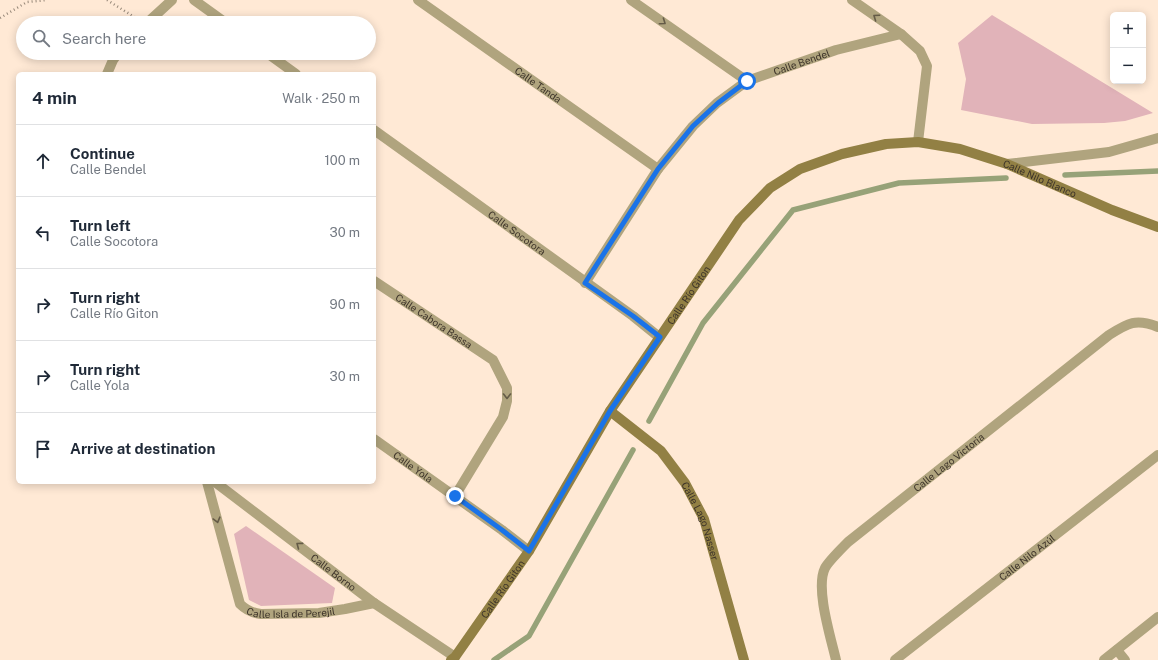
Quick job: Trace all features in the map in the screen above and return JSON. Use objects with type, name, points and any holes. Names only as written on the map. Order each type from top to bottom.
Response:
[{"type":"street","points":[[155,16],[172,0]]},
{"type":"street","points":[[194,0],[216,16]]},
{"type":"street","name":"Calle Tanda","points":[[418,0],[658,169]]},
{"type":"street","points":[[631,0],[747,81]]},
{"type":"street","points":[[852,0],[901,34],[920,51],[928,66],[918,142]]},
{"type":"street","name":"Calle Bendel","points":[[585,283],[658,169],[693,126],[718,103],[747,81],[836,50],[901,34]]},
{"type":"street","points":[[108,72],[113,60]]},
{"type":"street","points":[[277,60],[293,72]]},
{"type":"street","name":"Calle Socotora","points":[[376,131],[660,337]]},
{"type":"street","points":[[1007,164],[1110,152],[1158,138]]},
{"type":"street","name":"Calle Nilo Blanco","points":[[918,142],[960,149],[1007,164],[1112,210],[1158,227]]},
{"type":"street","name":"Calle Río Giton","points":[[453,658],[529,551],[610,411],[738,220],[770,188],[800,169],[842,154],[886,144],[918,142]]},
{"type":"street","name":"Calle Cabora Bassa","points":[[376,282],[494,360],[507,388],[507,401],[503,417],[455,496]]},
{"type":"street","name":"Calle Lago Victoria","points":[[836,660],[821,596],[821,582],[825,567],[848,542],[1109,335],[1129,323],[1135,322],[1141,322],[1158,327]]},
{"type":"street","name":"Calle Lago Nasser","points":[[610,411],[661,451],[685,483],[704,519],[744,660]]},
{"type":"street","name":"Calle Yola","points":[[376,440],[455,496],[529,551]]},
{"type":"street","name":"Calle Nilo Azúl","points":[[895,660],[1158,455]]},
{"type":"street","name":"Calle Isla de Perejil","points":[[208,484],[240,604],[244,608],[261,614],[319,613],[346,609],[374,602]]},
{"type":"street","name":"Calle Borno","points":[[218,484],[374,602],[453,658]]},
{"type":"street","points":[[1104,660],[1158,617]]},
{"type":"street","points":[[1117,650],[1125,660]]},
{"type":"path","points":[[0,18],[27,2],[47,0]]},
{"type":"path","points":[[107,0],[131,16]]},
{"type":"shaded area","points":[[992,15],[1153,113],[1125,121],[1104,123],[1032,124],[961,110],[966,79],[958,43]]},
{"type":"shaded area","points":[[246,526],[335,588],[332,603],[261,606],[249,600],[234,534]]},
{"type":"waterway","points":[[1065,175],[1158,171]]},
{"type":"waterway","points":[[649,421],[703,323],[793,210],[899,183],[1006,178]]},
{"type":"waterway","points":[[494,660],[529,636],[633,450]]},
{"type":"route","points":[[455,496],[529,551],[610,411],[660,337],[633,316],[585,283],[658,169],[693,126],[718,103],[747,81]]}]
